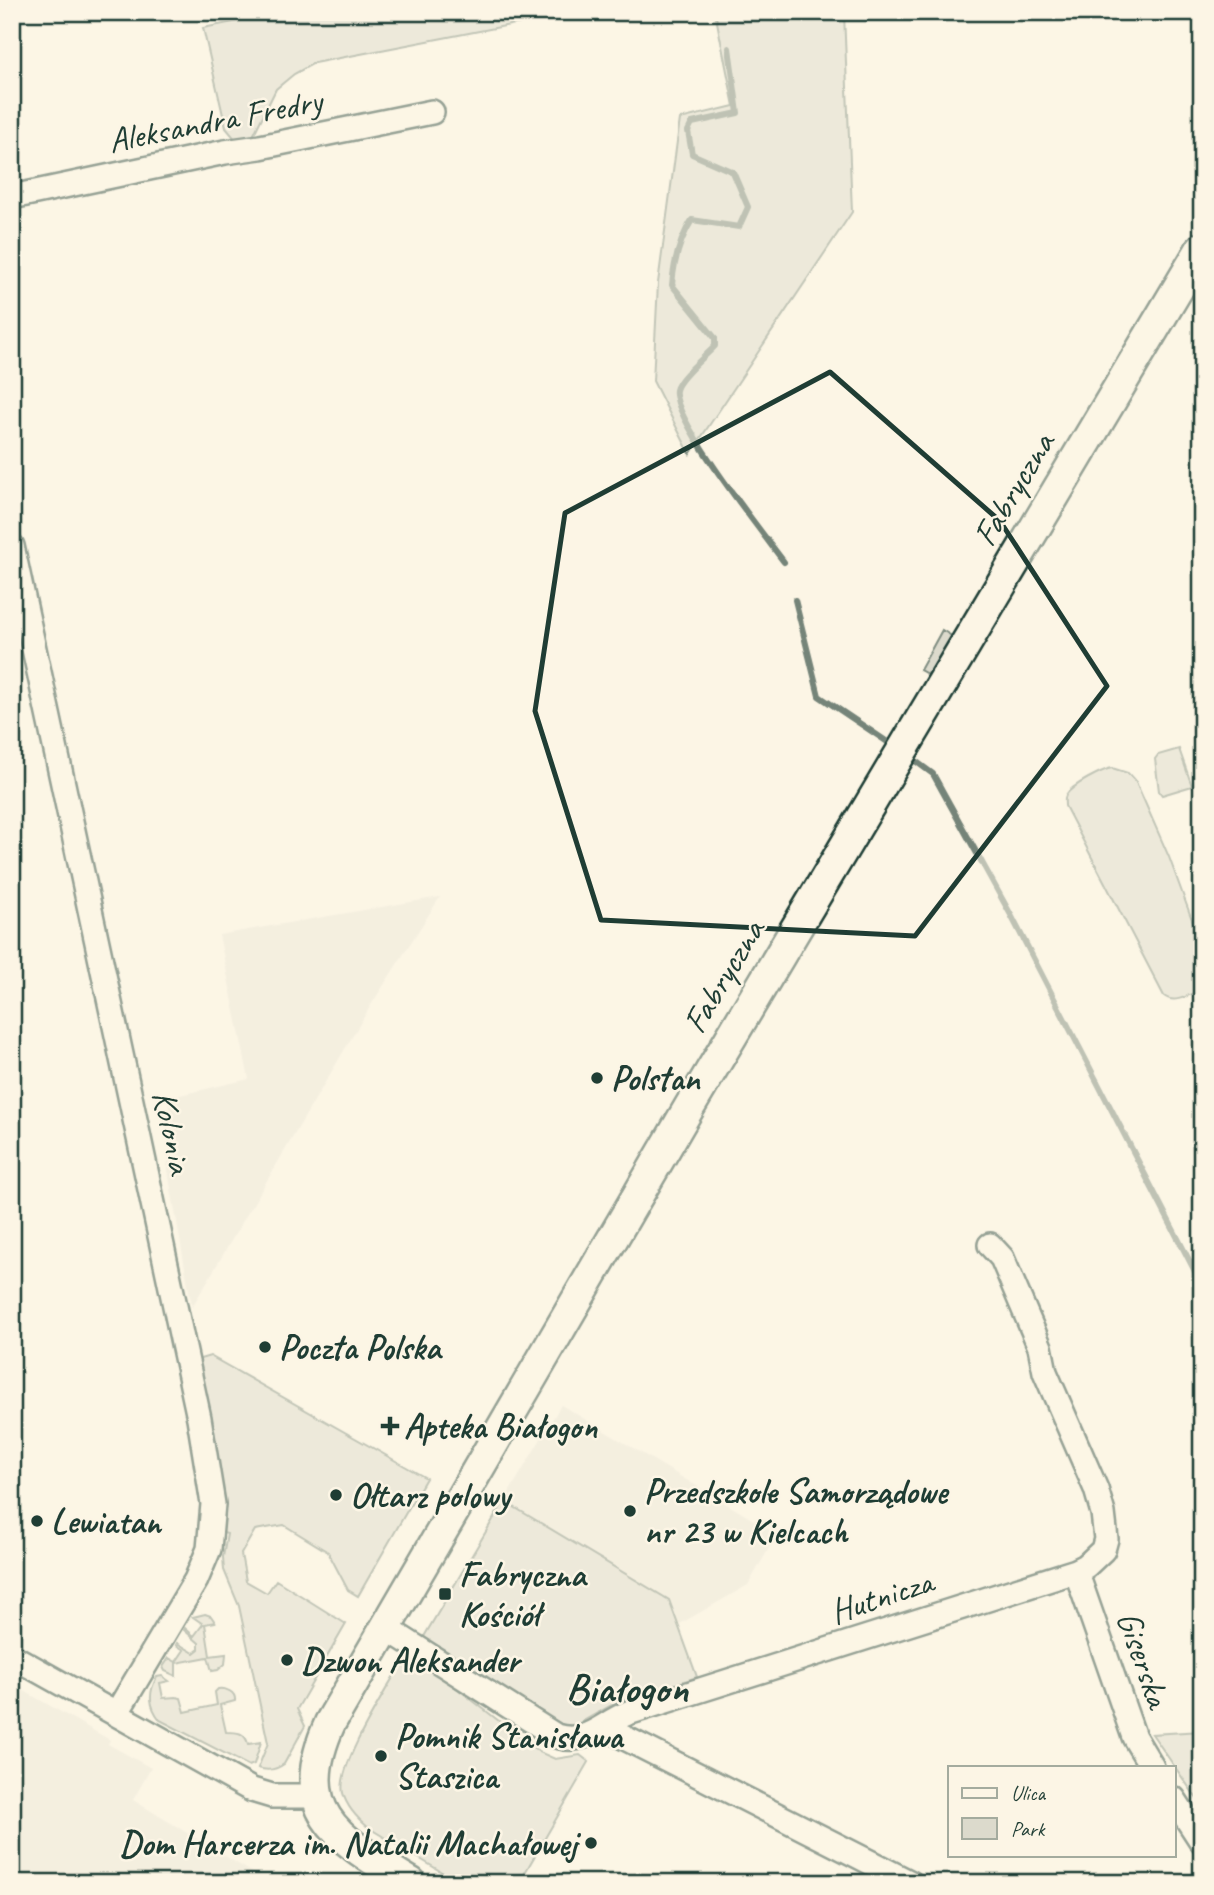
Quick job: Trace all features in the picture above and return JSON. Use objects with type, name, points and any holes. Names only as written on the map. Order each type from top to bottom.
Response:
[{"type":"main road","name":"Fabryczna","points":[[316,1796],[314,1779],[321,1742],[330,1723],[690,1106],[1166,306],[1193,274],[1202,248]]},
{"type":"main road","points":[[316,1796],[328,1822],[348,1843],[411,1883]]},
{"type":"street","name":"Aleksandra Fredry","points":[[12,197],[432,112]]},
{"type":"street","name":"Kolonia","points":[[12,546],[200,1418],[213,1504],[209,1549],[196,1580],[116,1714]]},
{"type":"street","name":"Hutnicza","points":[[386,1628],[556,1736],[579,1739],[628,1713],[1086,1566],[1103,1550],[1106,1539],[1103,1513],[1096,1489],[1045,1372],[1040,1347],[1002,1258],[990,1245]]},
{"type":"street","name":"Giserska","points":[[1076,1571],[1134,1737],[1152,1766]]},
{"type":"street","points":[[12,1656],[260,1794],[316,1796]]},
{"type":"street","points":[[608,1724],[621,1736],[911,1883]]},
{"type":"street","points":[[1176,1803],[1202,1842]]},
{"type":"highlighted area","points":[[830,372],[1000,521],[1107,686],[915,936],[601,920],[535,711],[565,513]]},
{"type":"shaded area","points":[[440,897],[371,1005],[192,1307],[167,1166],[176,1138],[167,1098],[249,1079],[219,935]]},
{"type":"shaded area","name":"Przedszkole Samorządowe nr 23 w Kielcach","points":[[561,1405],[777,1534],[748,1585],[678,1625],[669,1600],[504,1501]]},
{"type":"shaded area","points":[[12,1684],[110,1740],[108,1744],[151,1768],[133,1800],[253,1873],[248,1883],[12,1883]]},
{"type":"green space","points":[[237,12],[577,12],[314,63],[294,74],[276,89],[251,140],[236,140],[226,128],[203,28],[239,21]]},
{"type":"green space","points":[[715,12],[844,13],[852,212],[690,454],[653,381],[658,283],[680,119],[734,106]]},
{"type":"green space","points":[[942,630],[955,638],[934,673],[927,674],[920,670]]},
{"type":"green space","points":[[1179,749],[1192,786],[1162,795],[1159,791],[1155,759],[1158,755]]},
{"type":"green space","points":[[1112,768],[1128,773],[1136,782],[1169,857],[1202,947],[1202,989],[1183,998],[1164,996],[1065,806],[1066,795],[1074,787]]},
{"type":"green space","points":[[210,1356],[426,1478],[358,1596],[348,1590],[328,1552],[284,1525],[255,1530],[241,1554],[246,1581],[267,1593],[276,1580],[346,1624],[297,1709],[305,1726],[284,1764],[278,1768],[258,1768],[268,1743],[239,1606],[224,1570],[227,1534],[223,1533],[223,1507],[197,1360]]},
{"type":"green space","points":[[504,1501],[669,1600],[697,1677],[610,1706],[576,1725],[563,1725],[422,1640]]},
{"type":"green space","points":[[205,1614],[211,1616],[215,1622],[205,1624],[210,1656],[226,1654],[225,1664],[212,1671],[208,1657],[176,1663],[176,1676],[165,1671],[163,1667],[169,1658],[176,1662],[184,1650],[176,1645],[177,1643],[194,1653],[199,1649],[199,1643],[184,1630],[185,1628],[194,1636],[203,1624],[193,1617]]},
{"type":"green space","points":[[406,1655],[423,1662],[539,1752],[555,1759],[580,1755],[589,1762],[519,1883],[460,1883],[369,1828],[347,1804],[343,1793],[343,1780],[348,1764],[366,1724]]},
{"type":"green space","points":[[162,1676],[169,1681],[160,1683],[163,1698],[181,1698],[185,1712],[217,1705],[215,1692],[218,1689],[232,1693],[235,1701],[220,1705],[226,1732],[243,1735],[248,1744],[261,1742],[254,1764],[249,1766],[160,1720],[154,1710],[151,1694],[157,1677]]},
{"type":"green space","points":[[1202,1731],[1202,1806],[1176,1766],[1152,1734]]},
{"type":"waterway","points":[[729,48],[738,113],[692,123],[688,131],[692,154],[733,172],[748,207],[739,227],[692,220],[680,243],[672,285],[715,338],[715,346],[687,373],[676,390],[678,404],[703,450],[784,562]]},
{"type":"waterway","points":[[795,600],[819,696],[895,747]]},
{"type":"waterway","points":[[910,757],[933,774],[1011,915],[1202,1285]]},
{"type":"place","name":"Polstan","points":[[597,1078]]},
{"type":"place","name":"Poczta Polska","points":[[265,1347]]},
{"type":"place","name":"Apteka Białogon","points":[[390,1426]]},
{"type":"place","name":"Ołtarz polowy","points":[[336,1495]]},
{"type":"place","name":"Przedszkole Samorządowe nr 23 w Kielcach","points":[[630,1511]]},
{"type":"place","name":"Lewiatan","points":[[37,1521]]},
{"type":"place","name":"Fabryczna Kościół","points":[[445,1594]]},
{"type":"place","name":"Dzwon Aleksander","points":[[287,1660]]},
{"type":"place","name":"Pomnik Stanisława Staszica","points":[[381,1756]]},
{"type":"place","name":"Dom Harcerza im. Natalii Machałowej","points":[[591,1843]]},
{"type":"district","name":"Białogon","points":[[627,1687]]}]
